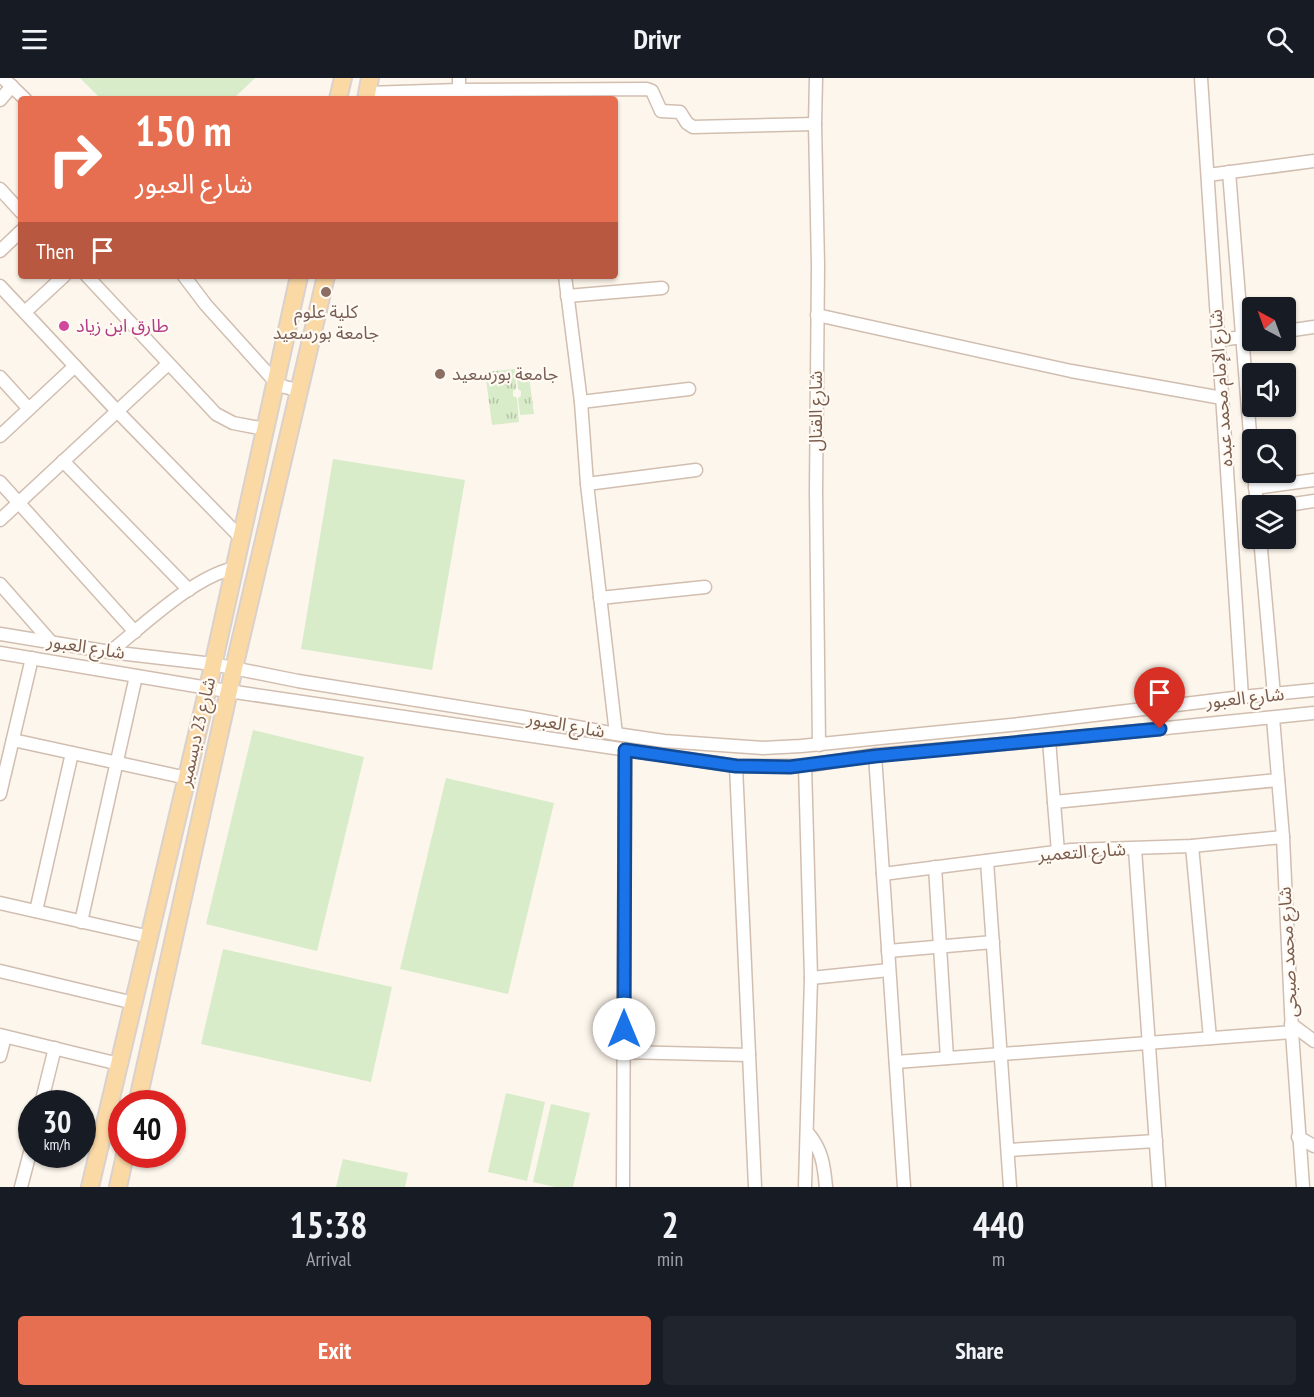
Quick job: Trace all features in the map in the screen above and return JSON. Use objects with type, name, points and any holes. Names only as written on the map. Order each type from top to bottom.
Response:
[{"type":"main road","points":[[339,96],[343,78]]},
{"type":"main road","name":"شارع 23 ديسمبر","points":[[90,1187],[208,688],[298,279]]},
{"type":"main road","name":"شارع 23 ديسمبر","points":[[140,1090],[234,668],[325,279]]},
{"type":"main road","points":[[118,1187],[122,1168]]},
{"type":"street","name":"شارع القنال","points":[[816,78],[816,491],[819,745]]},
{"type":"street","name":"شارع الإمام محمد عبده","points":[[1201,78],[1242,697]]},
{"type":"street","points":[[0,100],[8,82],[22,96]]},
{"type":"street","points":[[368,90],[647,89],[653,94],[661,111],[680,112],[687,123],[693,127],[815,124]]},
{"type":"street","points":[[1208,175],[1314,161]]},
{"type":"street","name":"شارع الإمام محمد عبده","points":[[1229,172],[1243,297]]},
{"type":"street","points":[[0,189],[18,209]]},
{"type":"street","points":[[0,251],[18,234]]},
{"type":"street","points":[[25,312],[61,279]]},
{"type":"street","points":[[90,279],[216,414],[233,423],[265,429]]},
{"type":"street","points":[[186,279],[206,305],[276,382],[282,387],[300,391]]},
{"type":"street","points":[[565,279],[581,402],[587,484],[616,734]]},
{"type":"street","points":[[0,286],[117,411],[241,538]]},
{"type":"street","points":[[567,296],[662,288]]},
{"type":"street","points":[[817,315],[1071,371],[1222,398]]},
{"type":"street","points":[[1296,330],[1314,327]]},
{"type":"street","points":[[1218,340],[1242,337]]},
{"type":"street","name":"شارع الإمام محمد عبده","points":[[1248,351],[1251,429]]},
{"type":"street","points":[[0,520],[168,364]]},
{"type":"street","points":[[0,436],[75,366]]},
{"type":"street","points":[[0,377],[29,409]]},
{"type":"street","points":[[581,402],[689,389]]},
{"type":"street","points":[[63,461],[189,590]]},
{"type":"street","points":[[587,484],[696,470]]},
{"type":"street","points":[[1255,488],[1314,480]]},
{"type":"street","points":[[0,482],[135,632]]},
{"type":"street","name":"شارع الإمام محمد عبده","points":[[1255,483],[1256,495]]},
{"type":"street","points":[[1296,504],[1314,501]]},
{"type":"street","points":[[1261,549],[1274,695]]},
{"type":"street","points":[[110,652],[189,590],[214,574],[234,568]]},
{"type":"street","points":[[0,584],[51,642]]},
{"type":"street","points":[[600,598],[705,587]]},
{"type":"street","name":"شارع العبور","points":[[0,634],[110,652],[213,664],[298,681],[616,734],[664,741],[734,746],[819,745],[1314,690]]},
{"type":"street","name":"شارع العبور","points":[[0,653],[208,688],[736,766],[805,766],[875,756],[1314,713]]},
{"type":"street","points":[[0,794],[5,752],[13,741],[32,658]]},
{"type":"street","points":[[81,921],[136,676]]},
{"type":"street","points":[[458,724],[461,707]]},
{"type":"street","points":[[1069,718],[1064,729],[1070,737]]},
{"type":"street","name":"شارع محمد صبحى","points":[[1273,718],[1283,837],[1298,1137],[1303,1187]]},
{"type":"street","points":[[1020,724],[1025,736],[1022,742]]},
{"type":"street","points":[[1049,740],[1058,852]]},
{"type":"street","points":[[13,741],[187,778]]},
{"type":"street","points":[[622,1187],[625,750]]},
{"type":"street","points":[[36,911],[72,753]]},
{"type":"street","points":[[875,756],[904,1187]]},
{"type":"street","points":[[736,766],[755,1187]]},
{"type":"street","points":[[805,766],[811,978],[805,1187]]},
{"type":"street","points":[[1054,802],[1278,780]]},
{"type":"street","name":"شارع التعمير","points":[[883,874],[1058,852],[1192,846],[1283,837]]},
{"type":"street","points":[[1192,846],[1210,1038]]},
{"type":"street","points":[[1135,849],[1159,1187]]},
{"type":"street","points":[[987,861],[1010,1187]]},
{"type":"street","points":[[935,867],[947,1058]]},
{"type":"street","points":[[0,903],[150,937]]},
{"type":"street","points":[[888,951],[993,942]]},
{"type":"street","points":[[811,978],[889,970]]},
{"type":"street","points":[[0,971],[134,1003]]},
{"type":"street","points":[[896,1062],[1210,1038],[1292,1028],[1314,1041]]},
{"type":"street","points":[[0,1056],[2,1036],[119,1064]]},
{"type":"street","points":[[44,1090],[55,1048]]},
{"type":"street","points":[[623,1053],[749,1055]]},
{"type":"street","points":[[807,1132],[818,1145],[826,1187]]},
{"type":"street","points":[[1298,1137],[1314,1146]]},
{"type":"street","points":[[1008,1150],[1156,1141]]},
{"type":"street","points":[[21,1187],[26,1168]]},
{"type":"green space","points":[[80,78],[255,78],[236,96],[98,96]]},
{"type":"green space","points":[[515,369],[516,389],[513,391],[513,396],[517,398],[519,422],[492,425],[485,372]]},
{"type":"green space","points":[[529,376],[534,414],[520,415],[518,398],[521,396],[521,391],[518,389],[517,377]]},
{"type":"green space","points":[[333,459],[465,480],[432,670],[301,649]]},
{"type":"green space","points":[[253,730],[364,757],[317,951],[206,924]]},
{"type":"green space","points":[[446,778],[554,803],[508,994],[400,969]]},
{"type":"green space","points":[[223,949],[392,987],[371,1082],[201,1044]]},
{"type":"green space","points":[[506,1093],[545,1102],[527,1181],[488,1172]]},
{"type":"green space","points":[[551,1104],[590,1113],[573,1187],[555,1187],[533,1182]]},
{"type":"green space","points":[[343,1159],[408,1173],[405,1187],[336,1187]]},
{"type":"place","name":"كلية علوم جامعة بورسعيد","points":[[326,292]]},
{"type":"place","name":"طارق ابن زياد","points":[[64,326]]},
{"type":"place","name":"جامعة بورسعيد","points":[[440,374]]},
{"type":"route","points":[[624,1029],[625,750],[736,766],[790,767],[875,756],[1160,729]]}]
